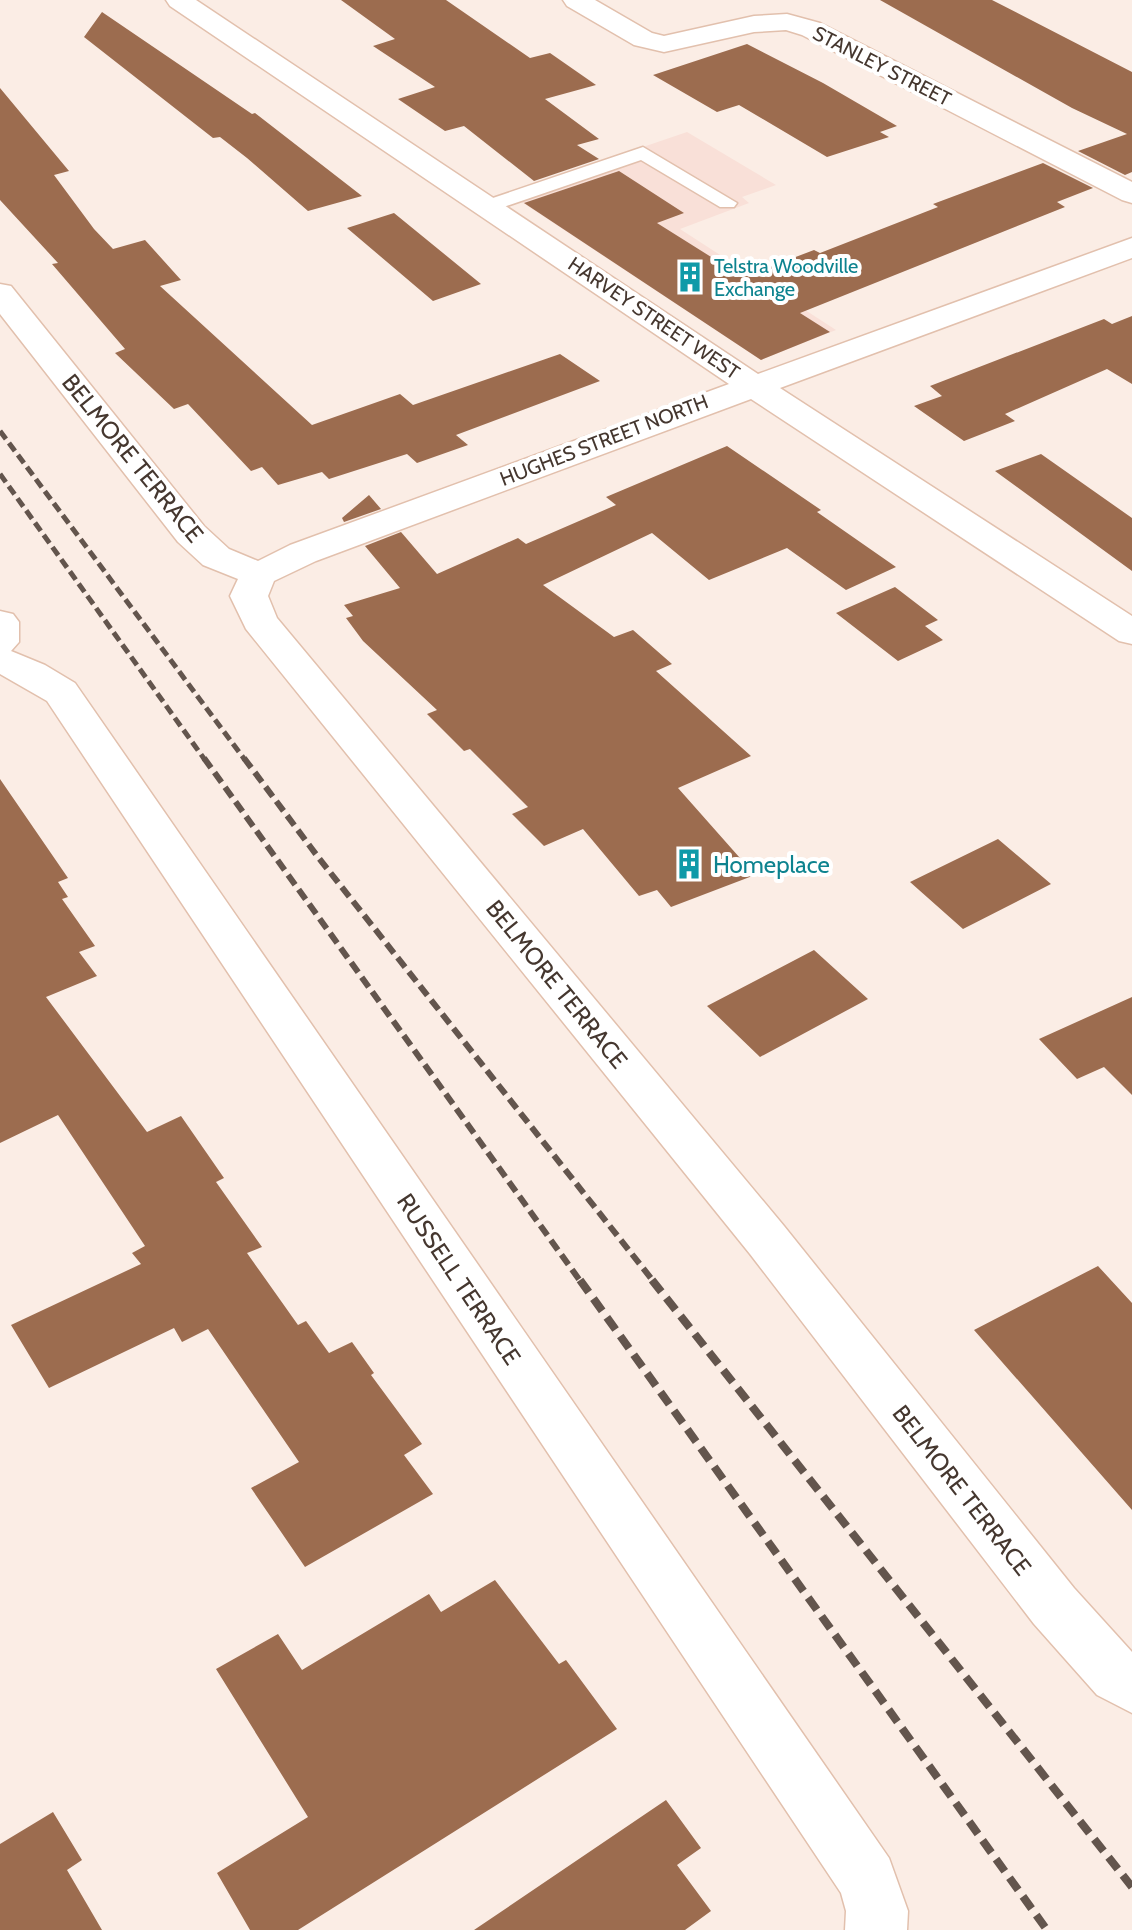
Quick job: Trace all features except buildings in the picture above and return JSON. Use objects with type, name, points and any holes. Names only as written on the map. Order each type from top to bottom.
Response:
[{"type":"street","name":"HARVEY STREET WEST","points":[[179,0],[752,385],[1132,633]]},
{"type":"street","name":"STANLEY STREET","points":[[576,0],[643,39],[664,44],[754,24],[787,22],[811,29],[1132,194]]},
{"type":"street","name":"HUGHES STREET NORTH","points":[[259,574],[292,557],[1132,247]]},
{"type":"street","name":"BELMORE TERRACE","points":[[0,293],[191,534],[216,557],[259,574],[249,596],[259,621],[767,1240],[1054,1606],[1117,1676],[1132,1686]]},
{"type":"street","points":[[0,622],[0,642]]},
{"type":"street","name":"RUSSELL TERRACE","points":[[0,660],[31,673],[61,692],[867,1879],[877,1911],[876,1930]]},
{"type":"lane","points":[[488,206],[643,153],[727,203]]},
{"type":"shaded area","name":"Telstra Woodville Exchange","points":[[687,132],[776,185],[742,197],[749,203],[680,229],[836,330],[761,360],[508,193]]},
{"type":"railway","points":[[0,431],[245,760]]},
{"type":"railway","points":[[0,474],[205,760]]},
{"type":"railway","points":[[204,758],[581,1282]]},
{"type":"railway","points":[[244,758],[318,857],[654,1282]]},
{"type":"railway","points":[[580,1280],[1047,1930]]},
{"type":"railway","points":[[652,1280],[1132,1887]]},
{"type":"place","name":"Telstra Woodville Exchange","points":[[690,277]]},
{"type":"place","name":"Homeplace","points":[[689,864]]}]
